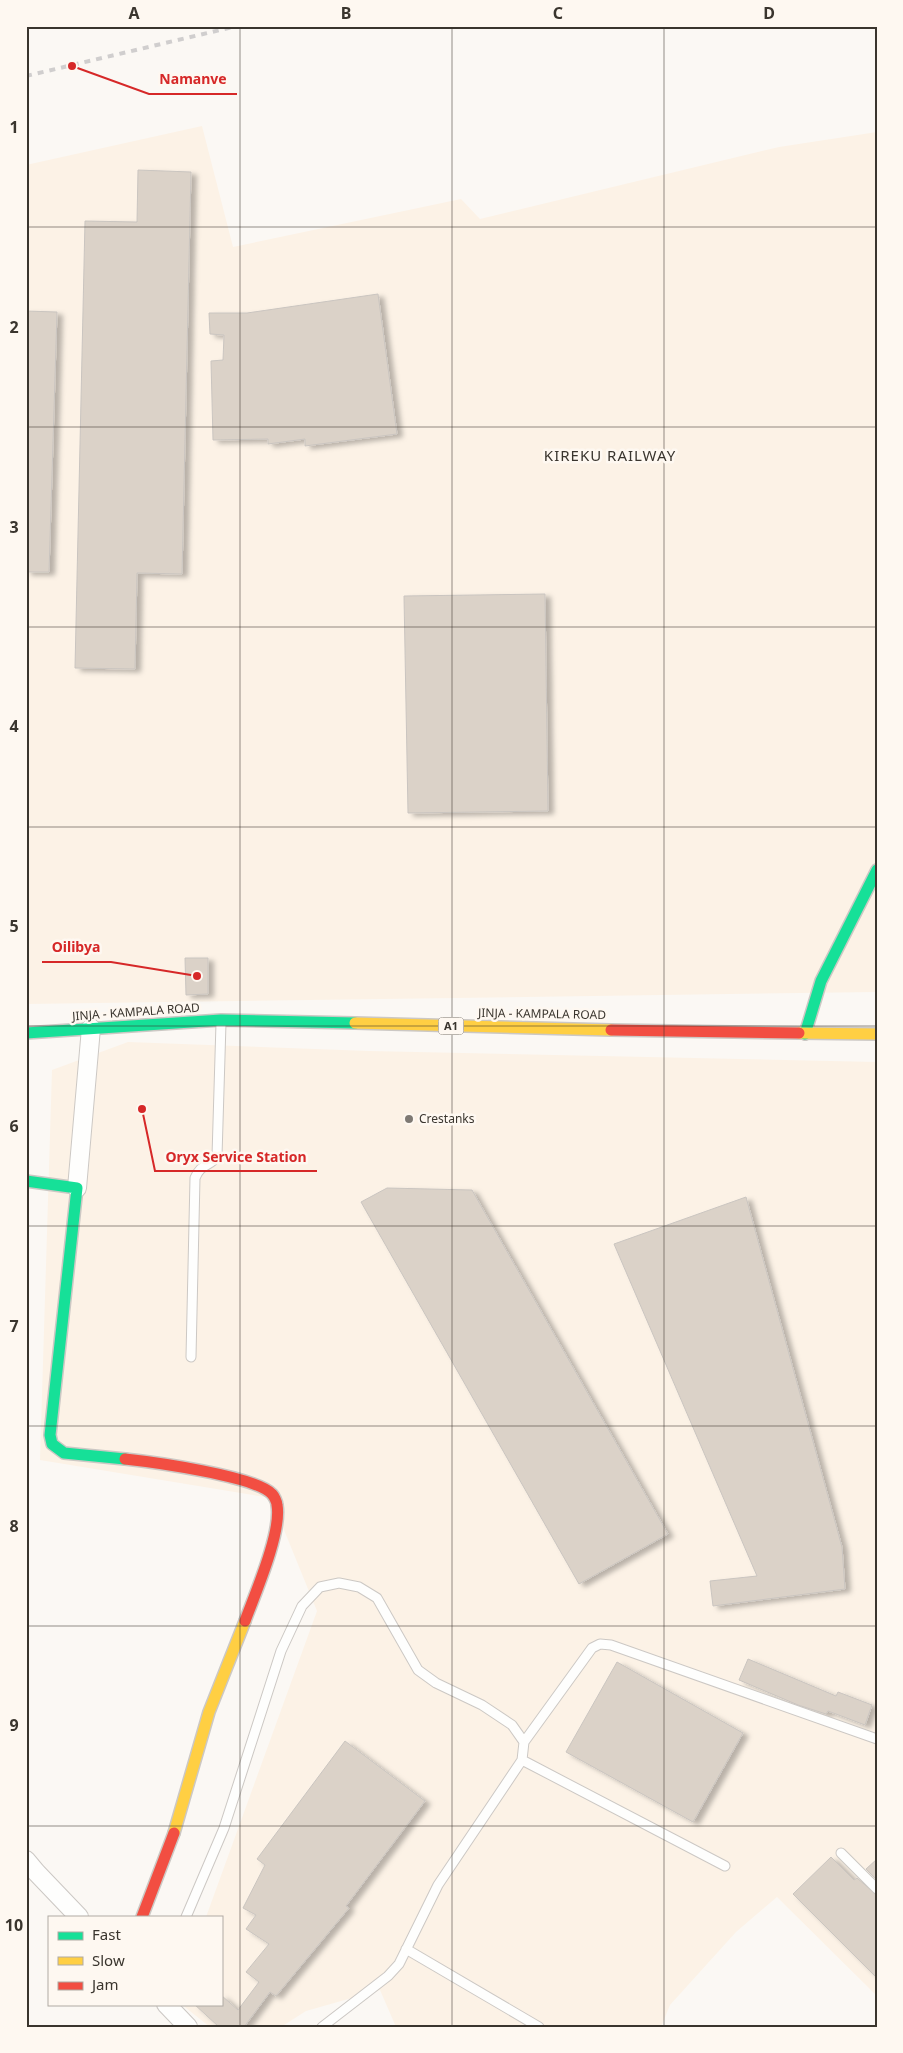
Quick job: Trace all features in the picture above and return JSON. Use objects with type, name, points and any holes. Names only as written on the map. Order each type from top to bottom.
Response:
[{"type":"main road","points":[[805,1034],[820,981],[877,870]]},
{"type":"main road","name":"JINJA - KAMPALA ROAD","points":[[26,1032],[221,1020],[805,1034],[877,1034]]},
{"type":"main road","points":[[26,1181],[77,1188],[50,1435],[52,1444],[64,1453],[139,1461],[205,1472],[252,1484],[272,1494],[277,1504],[279,1516],[258,1590],[209,1712],[173,1838],[142,1916]]},
{"type":"street","points":[[77,1188],[91,1028]]},
{"type":"street","points":[[26,1860],[78,1916]]},
{"type":"street","points":[[168,2006],[188,2027]]},
{"type":"lane","points":[[191,1357],[195,1178],[199,1169],[218,1156],[221,1020]]},
{"type":"lane","points":[[186,1916],[224,1828],[281,1651],[302,1606],[320,1587],[339,1583],[359,1587],[377,1598],[418,1670],[436,1683],[482,1705],[512,1725],[524,1742]]},
{"type":"lane","points":[[322,2027],[388,1976],[399,1964],[438,1885],[522,1760],[524,1742],[592,1648],[600,1644],[612,1645],[877,1739]]},
{"type":"lane","points":[[522,1760],[725,1866]]},
{"type":"lane","points":[[841,1853],[877,1889]]},
{"type":"lane","points":[[406,1949],[539,2027]]},
{"type":"shaded area","points":[[202,126],[233,247],[461,199],[480,219],[779,147],[877,132],[877,992],[26,1004],[26,165]]},
{"type":"shaded area","points":[[128,1042],[369,1051],[877,1062],[877,1996],[777,1897],[736,1932],[670,2005],[661,2027],[396,2027],[380,1990],[306,2011],[281,2027],[210,2027],[184,2006],[222,2006],[222,1916],[206,1916],[317,1611],[271,1498],[40,1460],[52,1070]]},
{"type":"building","points":[[138,170],[191,172],[182,574],[137,573],[135,669],[75,668],[85,221],[137,222]]},
{"type":"building","points":[[378,294],[397,434],[305,446],[305,439],[268,444],[268,439],[213,440],[211,361],[223,360],[224,335],[210,334],[209,313],[247,313]]},
{"type":"building","points":[[26,311],[57,312],[49,572],[26,572]]},
{"type":"building","points":[[545,594],[548,811],[408,813],[404,596]]},
{"type":"building","points":[[185,958],[208,958],[208,994],[186,995]]},
{"type":"building","points":[[387,1188],[472,1190],[668,1534],[579,1584],[361,1202]]},
{"type":"building","points":[[746,1197],[842,1547],[845,1589],[713,1606],[710,1581],[757,1576],[614,1244]]},
{"type":"building","points":[[748,1659],[836,1696],[838,1692],[872,1705],[865,1725],[828,1711],[826,1714],[798,1705],[739,1680]]},
{"type":"building","points":[[617,1662],[743,1733],[693,1822],[566,1752]]},
{"type":"building","points":[[345,1741],[425,1801],[346,1906],[349,1908],[276,1996],[270,1992],[244,2027],[219,2027],[196,2006],[222,2006],[222,1996],[238,2010],[259,1982],[246,1972],[269,1944],[246,1929],[256,1915],[243,1908],[265,1865],[257,1859]]},
{"type":"building","points":[[831,1857],[854,1880],[857,1878],[877,1895],[877,1978],[793,1894]]},
{"type":"building","points":[[877,1859],[877,1880],[866,1869]]},
{"type":"railway","points":[[26,76],[237,26]]},
{"type":"traffic: fast","points":[[805,1034],[821,981],[877,870]]},
{"type":"traffic: fast","points":[[26,1033],[221,1020],[355,1023]]},
{"type":"traffic: fast","points":[[26,1181],[77,1188],[50,1435],[52,1444],[64,1453],[125,1459]]},
{"type":"traffic: slow","points":[[355,1023],[611,1030]]},
{"type":"traffic: slow","points":[[799,1033],[877,1034]]},
{"type":"traffic: slow","points":[[174,1833],[209,1712],[245,1621]]},
{"type":"traffic: jam","points":[[611,1030],[799,1033]]},
{"type":"traffic: jam","points":[[125,1459],[203,1471],[246,1481],[262,1487],[273,1495],[277,1505],[276,1531],[267,1563],[245,1621]]},
{"type":"traffic: jam","points":[[142,1916],[174,1833]]},
{"type":"place","name":"Namanve","points":[[72,66]]},
{"type":"place","name":"Oilibya","points":[[197,976]]},
{"type":"place","name":"Oryx Service Station","points":[[142,1109]]},
{"type":"place","name":"Crestanks","points":[[409,1119]]},
{"type":"district","name":"KIREKU RAILWAY","points":[[610,456]]}]
